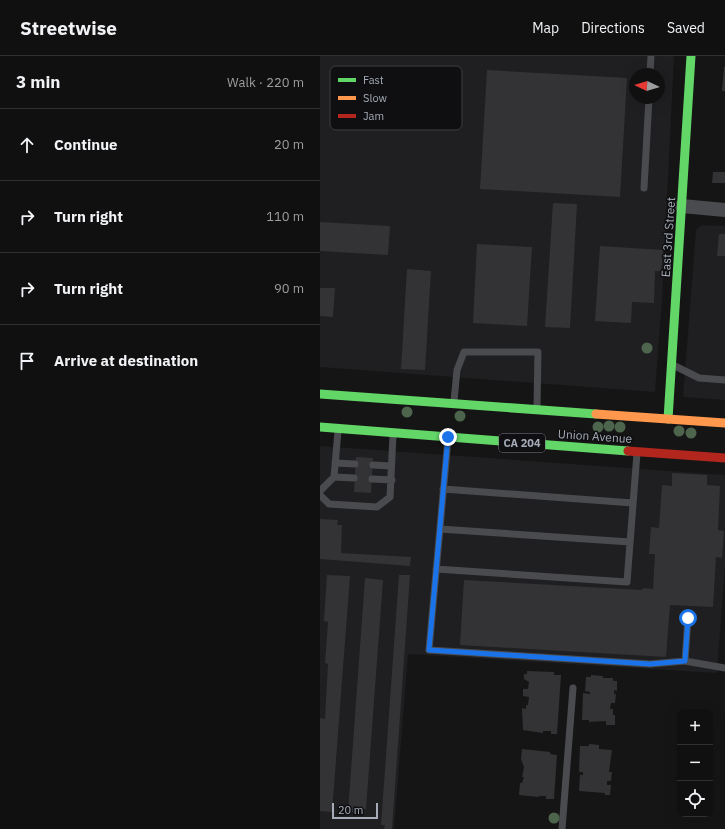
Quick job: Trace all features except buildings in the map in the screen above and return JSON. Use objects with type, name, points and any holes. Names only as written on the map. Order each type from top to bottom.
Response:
[{"type":"main road","name":"East 3rd Street","points":[[668,419],[692,56]]},
{"type":"main road","name":"Union Avenue","points":[[320,394],[725,423]]},
{"type":"main road","name":"Union Avenue","points":[[320,427],[725,458]]},
{"type":"street","points":[[682,206],[725,210]]},
{"type":"lane","points":[[650,68],[651,56]]},
{"type":"lane","points":[[644,188],[649,104]]},
{"type":"lane","points":[[454,403],[457,370],[464,352],[528,351],[538,352],[537,409]]},
{"type":"lane","points":[[671,364],[699,378],[725,380]]},
{"type":"lane","points":[[320,491],[334,477],[338,429]]},
{"type":"lane","points":[[320,495],[329,504],[377,507],[390,497],[392,480],[390,466],[393,433]]},
{"type":"lane","points":[[448,437],[429,650],[650,664],[685,661],[725,668]]},
{"type":"lane","points":[[436,569],[627,582],[637,451]]},
{"type":"lane","points":[[335,463],[355,464]]},
{"type":"lane","points":[[373,465],[390,466]]},
{"type":"lane","points":[[334,477],[354,478]]},
{"type":"lane","points":[[372,479],[392,480]]},
{"type":"lane","points":[[443,489],[633,503]]},
{"type":"lane","points":[[440,529],[630,542]]},
{"type":"lane","points":[[685,661],[688,618]]},
{"type":"lane","points":[[562,829],[573,688]]},
{"type":"shaded area","points":[[320,56],[674,56],[662,299],[655,392],[320,367]]},
{"type":"shaded area","points":[[702,225],[725,226],[725,400],[683,397],[696,230]]},
{"type":"shaded area","points":[[320,446],[725,475],[725,566],[717,673],[408,654],[394,829],[320,829]]},
{"type":"traffic: fast","points":[[668,419],[691,56]]},
{"type":"traffic: fast","points":[[320,394],[596,414]]},
{"type":"traffic: fast","points":[[320,427],[628,451]]},
{"type":"traffic: slow","points":[[596,414],[725,423]]},
{"type":"traffic: jam","points":[[628,451],[725,458]]},
{"type":"route","points":[[448,437],[429,650],[650,664],[685,661],[688,618]]}]
